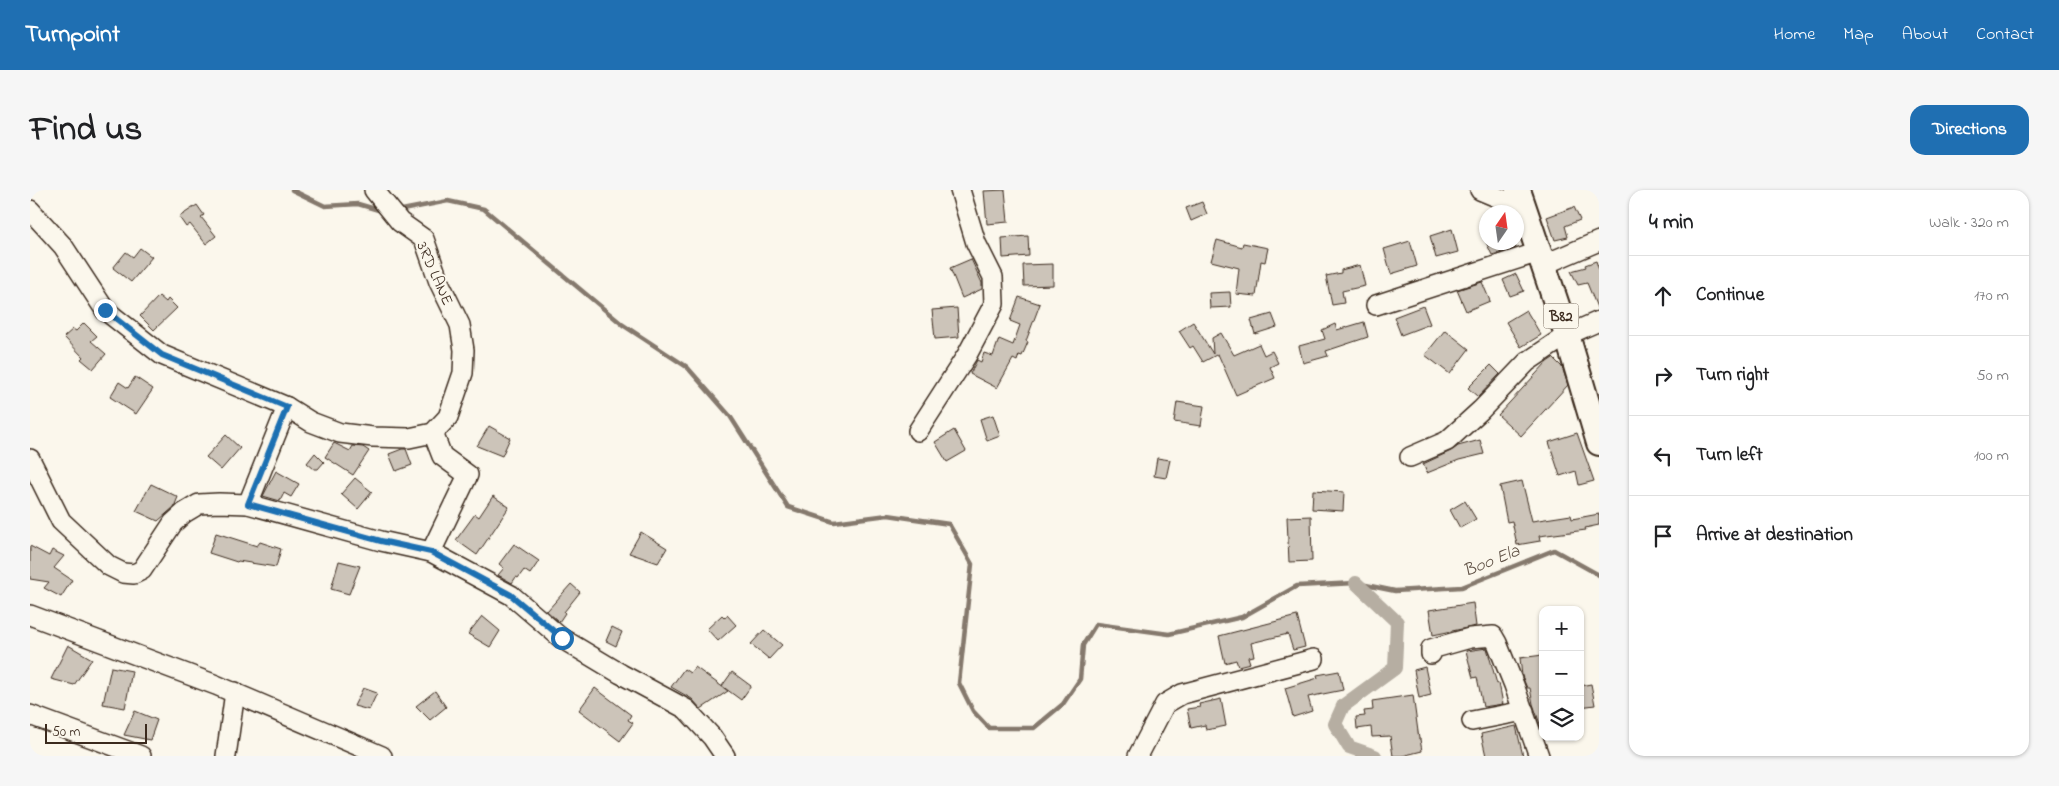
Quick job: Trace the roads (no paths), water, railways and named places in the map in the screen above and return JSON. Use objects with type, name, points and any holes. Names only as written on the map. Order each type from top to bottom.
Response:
[{"type":"main road","name":"B82","points":[[1520,199],[1567,335],[1599,443]]},
{"type":"street","name":"3RD LANE","points":[[374,190],[400,222],[424,239],[439,282],[460,325],[464,350],[463,373],[448,418],[433,433]]},
{"type":"street","points":[[918,431],[967,355],[994,304],[993,278],[976,243],[960,190]]},
{"type":"street","points":[[1480,190],[1520,199]]},
{"type":"street","points":[[30,210],[63,246],[105,310],[162,355],[287,407],[311,422],[340,433],[373,437],[409,438],[433,433],[442,456],[468,475],[431,552]]},
{"type":"street","points":[[1376,305],[1599,241]]},
{"type":"street","points":[[1410,457],[1447,441],[1481,410],[1527,362],[1567,335],[1599,321]]},
{"type":"street","points":[[248,504],[287,407]]},
{"type":"street","points":[[30,460],[61,520],[109,566],[123,573],[134,574],[142,570],[173,523],[198,504],[248,504],[381,541],[431,552],[511,595],[562,638],[620,674],[686,709],[712,737],[725,756]]},
{"type":"street","points":[[30,614],[234,692],[382,756]]},
{"type":"street","points":[[1431,654],[1431,649],[1462,640],[1493,636],[1524,711],[1539,756]]},
{"type":"street","points":[[1138,756],[1165,704],[1182,694],[1314,659]]},
{"type":"street","points":[[226,756],[234,692]]},
{"type":"street","points":[[1472,721],[1524,711]]},
{"type":"street","points":[[30,715],[141,756]]},
{"type":"waterway","points":[[292,190],[325,206],[358,204],[382,211]]},
{"type":"waterway","name":"Boo Ela","points":[[397,211],[448,201],[484,209],[623,325],[687,367],[730,416],[788,507],[834,522],[888,515],[949,524],[972,564],[959,683],[973,711],[989,728],[1034,728],[1063,704],[1080,679],[1083,645],[1096,624],[1169,634],[1242,617],[1297,586],[1356,583],[1395,591],[1462,587],[1554,550],[1599,575]]},
{"type":"waterway","points":[[1356,583],[1397,622],[1395,668],[1343,706],[1335,724],[1349,747],[1375,756]]}]
